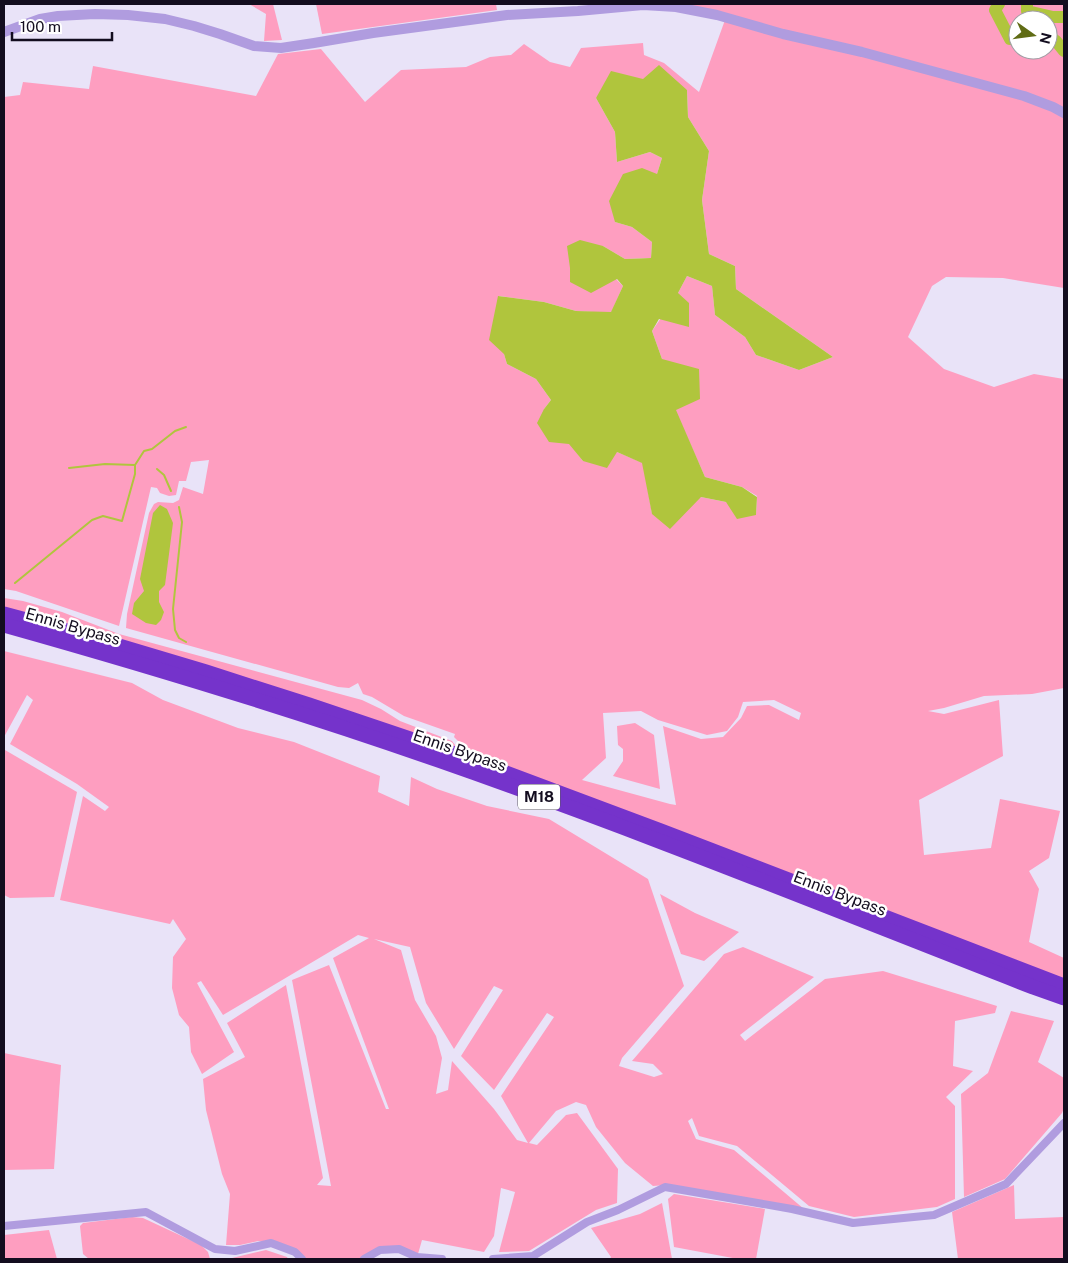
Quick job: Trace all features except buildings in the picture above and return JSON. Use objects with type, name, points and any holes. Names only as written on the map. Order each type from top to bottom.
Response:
[{"type":"highway","name":"Ennis Bypass","points":[[4,614],[206,672],[309,704],[458,755],[671,834],[1064,986]]},
{"type":"highway","name":"Ennis Bypass","points":[[4,624],[285,708],[440,761],[598,818],[1032,988],[1064,998]]},
{"type":"street","points":[[4,32],[40,19],[58,16],[128,15],[165,19],[220,34],[254,46],[281,48],[373,33],[508,15],[643,5],[676,7],[717,15],[783,34],[862,52],[1024,96],[1064,113]]},
{"type":"street","points":[[493,1259],[533,1256],[587,1222],[618,1210],[665,1187],[792,1209],[854,1223],[934,1215],[1006,1184],[1064,1124]]},
{"type":"street","points":[[4,1226],[146,1212],[215,1249],[235,1251],[271,1243],[294,1252],[302,1259]]},
{"type":"street","points":[[364,1259],[380,1250],[400,1249],[417,1257],[442,1259]]},
{"type":"shaded area","points":[[249,4],[273,4],[282,40],[264,41],[266,14]]},
{"type":"shaded area","points":[[316,4],[496,4],[497,10],[322,34]]},
{"type":"shaded area","points":[[684,4],[1064,4],[1064,288],[1003,278],[946,277],[932,286],[908,337],[944,369],[994,387],[1034,374],[1064,379],[1064,688],[1032,694],[984,696],[928,711],[944,714],[999,700],[1003,756],[919,800],[924,855],[991,848],[1000,799],[1060,811],[1049,858],[1029,871],[1039,889],[1029,942],[1064,958],[1064,979],[472,755],[454,737],[455,734],[404,716],[372,697],[363,694],[358,683],[349,688],[338,687],[126,628],[127,614],[149,513],[154,504],[158,502],[173,503],[179,500],[183,487],[203,494],[209,460],[191,462],[186,481],[179,481],[176,495],[169,496],[160,493],[157,488],[151,487],[119,626],[16,591],[4,589],[4,97],[20,95],[23,82],[89,89],[93,66],[256,96],[278,54],[321,49],[365,102],[401,70],[466,67],[490,57],[511,55],[524,44],[550,62],[570,67],[581,48],[643,43],[644,55],[664,63],[699,92],[725,20]],"holes":[[[643,79],[687,90],[688,117],[709,151],[702,200],[709,254],[735,266],[736,289],[833,357],[799,370],[756,355],[745,337],[715,315],[712,286],[687,276],[678,293],[652,331],[662,359],[675,410],[705,477],[742,487],[757,496],[756,515],[726,502],[701,497],[652,513],[643,463],[617,452],[583,461],[544,409],[551,400],[536,379],[507,364],[504,354],[499,296],[544,302],[576,311],[611,313],[623,286],[616,279],[570,282],[570,268],[603,246],[625,259],[651,258],[652,242],[632,227],[615,222],[657,174],[662,158],[650,152],[617,162],[615,132],[596,98]],[[774,700],[801,713],[799,720],[769,705],[747,706],[741,718],[723,737],[701,739],[663,726],[676,805],[582,780],[606,758],[603,713],[641,711],[658,720],[707,735],[727,731],[738,717],[743,702]]]},
{"type":"shaded area","points":[[659,65],[687,90],[688,117],[709,151],[702,200],[709,254],[735,266],[736,289],[833,357],[799,370],[756,355],[745,337],[715,315],[712,286],[687,276],[678,293],[689,303],[689,327],[659,319],[652,331],[662,359],[699,369],[700,399],[676,410],[705,477],[742,487],[757,497],[756,515],[737,519],[726,502],[701,497],[670,529],[652,514],[642,463],[617,452],[607,468],[583,461],[569,444],[549,442],[537,423],[551,400],[536,379],[507,364],[504,354],[489,340],[498,296],[544,302],[576,311],[611,312],[623,286],[617,279],[591,293],[570,282],[567,246],[580,240],[603,246],[625,259],[651,258],[652,242],[632,227],[615,222],[609,201],[623,174],[642,168],[657,174],[662,158],[650,152],[617,162],[615,132],[596,98],[611,71],[643,79]]},
{"type":"shaded area","points":[[160,505],[167,509],[173,523],[165,585],[159,591],[159,602],[164,612],[161,620],[156,625],[146,623],[132,614],[134,603],[144,591],[140,579],[153,513]]},
{"type":"shaded area","points":[[4,598],[23,601],[62,612],[119,634],[362,700],[400,721],[452,741],[459,750],[4,613]]},
{"type":"shaded area","points":[[4,651],[132,683],[163,700],[238,728],[294,742],[380,776],[378,792],[409,806],[411,777],[437,789],[487,806],[549,819],[648,879],[684,986],[622,1058],[619,1066],[654,1077],[663,1074],[653,1064],[632,1061],[724,954],[743,947],[814,977],[740,1035],[745,1041],[825,979],[883,971],[997,1006],[995,1013],[955,1021],[953,1066],[973,1071],[946,1097],[955,1106],[955,1199],[937,1207],[854,1217],[809,1206],[737,1146],[699,1136],[692,1118],[688,1121],[696,1139],[734,1150],[804,1209],[666,1185],[653,1186],[625,1163],[596,1127],[586,1105],[576,1102],[556,1111],[529,1143],[537,1145],[566,1115],[577,1113],[618,1169],[617,1203],[596,1210],[529,1251],[499,1252],[515,1192],[501,1188],[494,1236],[484,1252],[422,1240],[418,1254],[396,1247],[360,1259],[305,1259],[280,1243],[258,1241],[240,1245],[226,1245],[230,1194],[222,1174],[206,1110],[203,1079],[245,1057],[227,1023],[286,985],[323,1178],[317,1185],[331,1186],[292,980],[329,965],[386,1109],[389,1109],[333,958],[369,938],[358,935],[223,1015],[201,981],[197,983],[234,1052],[202,1074],[191,1052],[189,1027],[179,1015],[172,988],[173,957],[186,939],[173,919],[170,924],[60,900],[83,796],[105,811],[109,807],[77,784],[10,744],[33,700],[27,695],[4,737]],"holes":[[[374,939],[410,947],[426,1003],[454,1049],[494,986],[503,990],[461,1056],[494,1090],[547,1013],[554,1017],[501,1096],[528,1143],[517,1140],[494,1109],[452,1061],[448,1090],[436,1094],[442,1058],[436,1036],[415,1000],[401,950]]]},
{"type":"shaded area","points":[[635,723],[654,735],[660,789],[613,776],[623,761],[623,749],[618,745],[617,726]]},
{"type":"shaded area","points":[[5,750],[77,792],[54,897],[10,898],[4,895]]},
{"type":"shaded area","points":[[660,894],[695,913],[739,932],[704,961],[681,954]]},
{"type":"shaded area","points":[[1011,1011],[1054,1021],[1038,1062],[1064,1078],[1064,1108],[1062,1113],[1005,1179],[964,1197],[961,1094],[988,1073]]},
{"type":"shaded area","points":[[4,1053],[61,1065],[54,1169],[4,1170]]},
{"type":"shaded area","points":[[1014,1185],[1015,1219],[1064,1217],[1064,1259],[958,1259],[952,1212]]},
{"type":"shaded area","points":[[674,1194],[765,1209],[756,1259],[738,1259],[674,1247],[668,1199]]},
{"type":"shaded area","points":[[662,1203],[672,1259],[610,1259],[611,1257],[591,1228],[640,1214]]},
{"type":"shaded area","points":[[132,1217],[143,1218],[201,1245],[208,1252],[210,1259],[89,1259],[83,1254],[80,1226],[83,1223]]},
{"type":"shaded area","points":[[49,1230],[57,1259],[4,1259],[4,1235]]},
{"type":"shaded area","points":[[266,1250],[288,1259],[228,1259]]},
{"type":"waterway","points":[[999,4],[995,10],[1008,35]]},
{"type":"waterway","points":[[1027,4],[1027,11],[1053,17],[1064,17]]},
{"type":"waterway","points":[[1058,44],[1064,51]]},
{"type":"waterway","points":[[15,583],[92,520],[103,516],[122,521],[135,474],[135,465],[144,451],[152,449],[175,431],[186,427]]},
{"type":"waterway","points":[[69,468],[105,464],[135,465]]},
{"type":"waterway","points":[[157,469],[164,475],[171,491]]},
{"type":"waterway","points":[[179,507],[182,522],[173,609],[175,630],[179,638],[186,642]]}]
